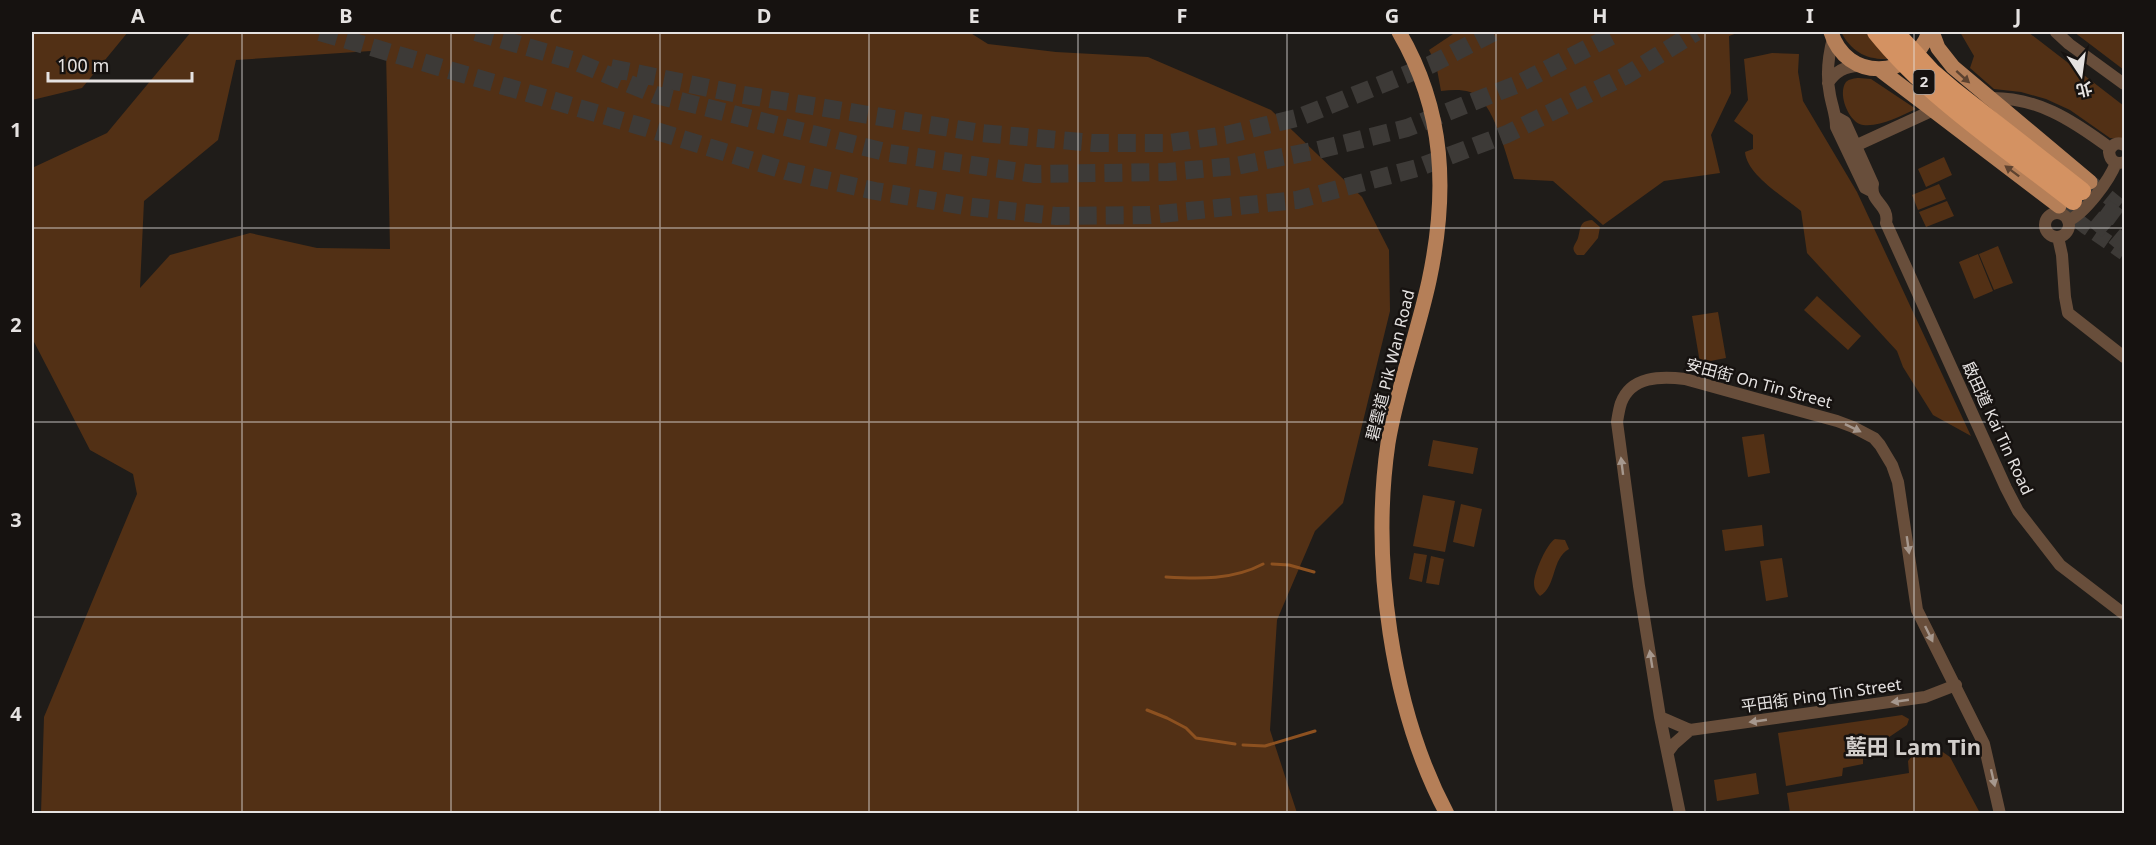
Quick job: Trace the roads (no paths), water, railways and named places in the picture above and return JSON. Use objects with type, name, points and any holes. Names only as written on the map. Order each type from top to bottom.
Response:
[{"type":"highway","name":"2","points":[[1876,32],[1926,84],[1982,122],[2076,195]]},
{"type":"highway","name":"2","points":[[1895,32],[1982,122]]},
{"type":"main road","name":"碧雲道 Pik Wan Road","points":[[1399,32],[1420,72],[1432,114],[1440,153],[1440,195],[1429,281],[1403,372],[1388,446],[1383,502],[1384,551],[1389,625],[1400,687],[1416,740],[1431,780],[1447,813]]},
{"type":"main road","points":[[1832,35],[1848,58],[1863,66],[1879,69],[1895,66],[1910,59],[1921,48],[1930,32]]},
{"type":"main road","points":[[1930,32],[1938,48],[1953,67],[2076,195]]},
{"type":"main road","points":[[1879,69],[2076,195]]},
{"type":"street","points":[[2056,32],[2124,84]]},
{"type":"street","name":"啟田道 Kai Tin Road","points":[[1832,35],[1828,61],[1828,83],[1836,117],[1845,122],[1850,144],[1873,184],[1875,209],[1880,220],[1886,223],[2006,488],[2018,511],[2060,565],[2124,614]]},
{"type":"street","points":[[1828,83],[1842,69],[1863,66]]},
{"type":"street","points":[[1850,144],[1956,102],[1981,98],[2007,98],[2055,111],[2110,148]]},
{"type":"street","points":[[2110,148],[2118,143],[2124,145]]},
{"type":"street","points":[[2068,221],[2076,216],[2120,163],[2109,157],[2110,148]]},
{"type":"street","points":[[2058,213],[2064,216],[2069,226],[2066,234],[2058,237],[2051,236],[2045,225],[2052,214],[2058,213]]},
{"type":"street","points":[[2058,237],[2062,255],[2065,317],[2092,338],[2124,357]]},
{"type":"street","name":"安田街 On Tin Street","points":[[1680,813],[1660,717],[1634,558],[1617,422],[1621,402],[1630,389],[1640,381],[1666,377],[1684,379],[1837,421],[1874,438],[1887,455],[1896,476],[1917,610],[1984,744],[2000,813]]},
{"type":"street","name":"平田街 Ping Tin Street","points":[[1690,730],[1925,697],[1956,685]]},
{"type":"street","points":[[1660,717],[1690,730],[1668,752]]},
{"type":"waterway","points":[[1166,577],[1228,576],[1263,564]]},
{"type":"waterway","points":[[1272,564],[1289,565],[1314,572]]},
{"type":"waterway","points":[[1147,710],[1186,728],[1196,738],[1235,744]]},
{"type":"waterway","points":[[1243,745],[1265,746],[1315,731]]},
{"type":"tunnel","points":[[320,32],[786,171],[875,191],[964,206],[1056,216],[1150,215],[1297,200],[1417,168],[1507,134],[1625,76],[1696,32]]},
{"type":"tunnel","points":[[476,32],[572,60],[656,95],[889,153],[1035,174],[1168,172],[1236,166],[1318,150],[1407,128],[1518,84],[1619,32]]},
{"type":"tunnel","points":[[611,68],[738,94],[981,133],[1093,143],[1169,143],[1226,135],[1300,117],[1430,65],[1494,32]]},
{"type":"tunnel","points":[[2090,182],[2124,210]]},
{"type":"tunnel","points":[[2082,191],[2124,222]]},
{"type":"tunnel","points":[[2073,201],[2124,244]]},
{"type":"tunnel","points":[[2059,206],[2124,253]]},
{"type":"district","name":"藍田 Lam Tin","points":[[1913,747]]}]
